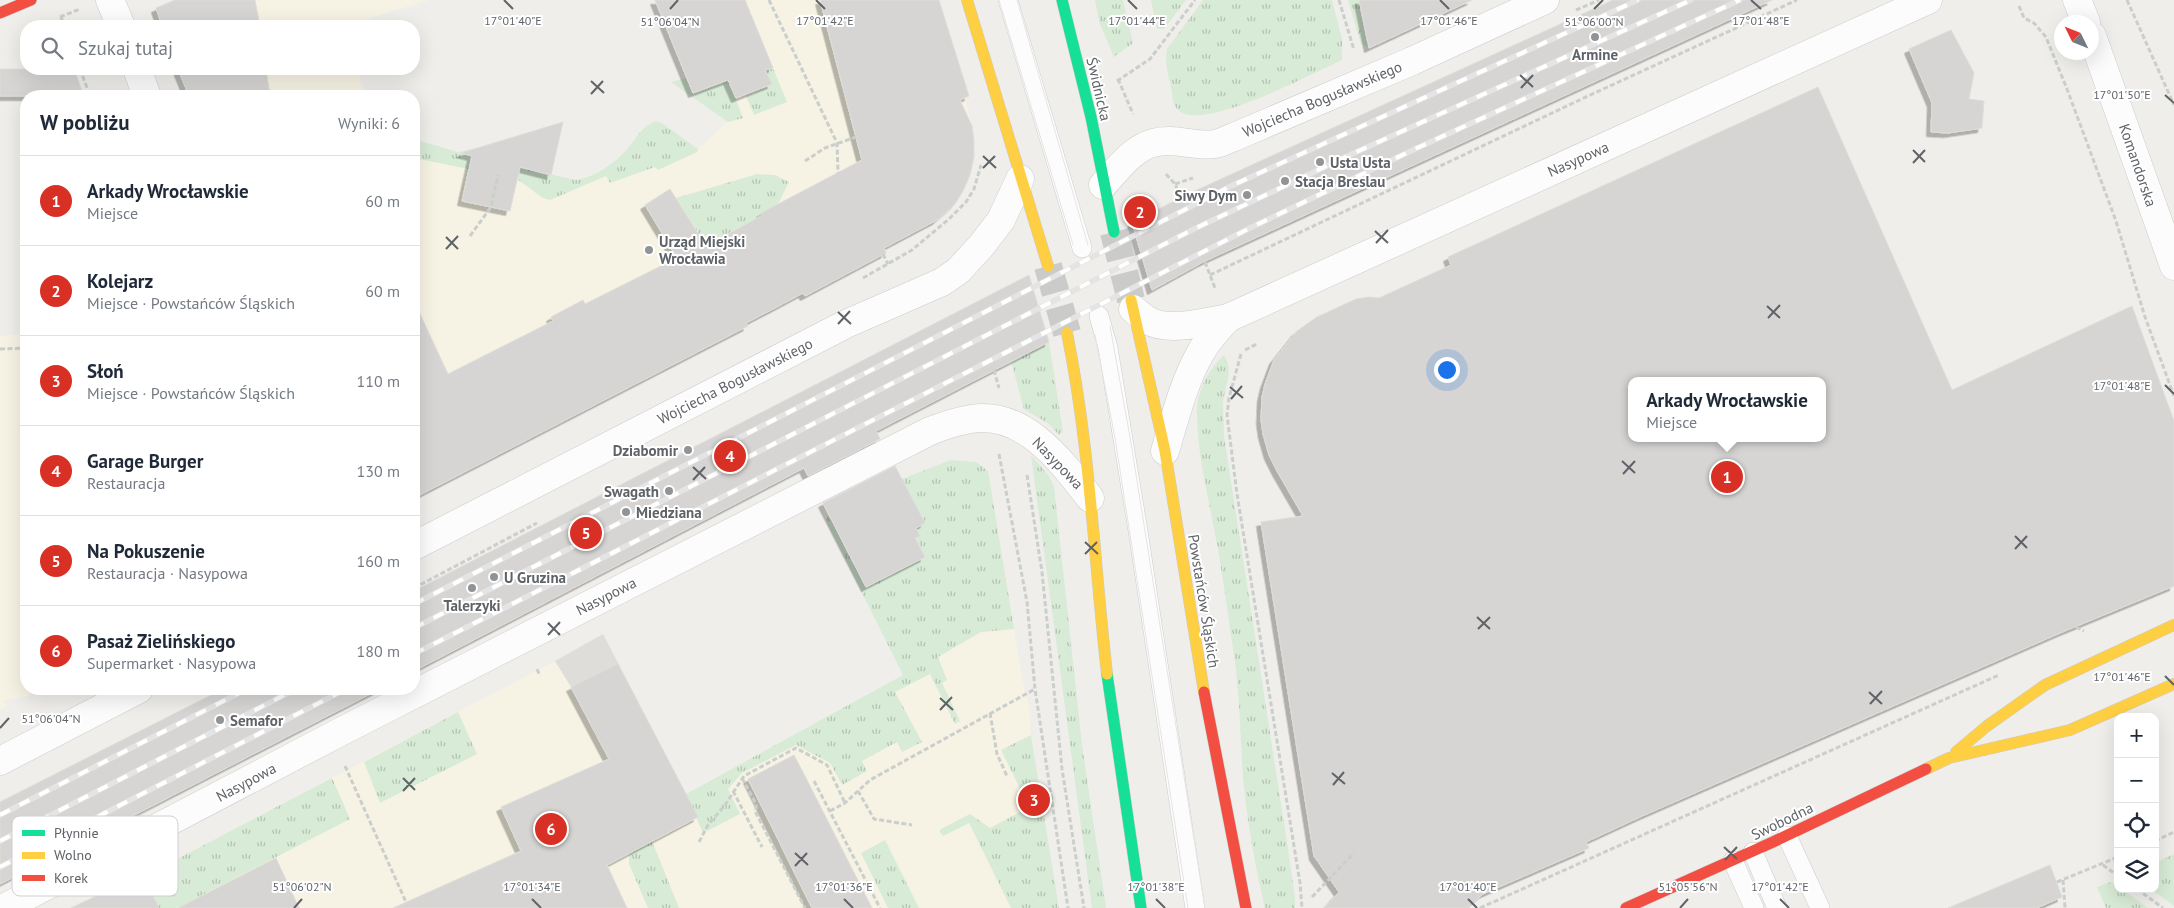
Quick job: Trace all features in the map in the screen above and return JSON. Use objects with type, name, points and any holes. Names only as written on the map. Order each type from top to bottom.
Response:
[{"type":"main road","points":[[0,13],[31,0]]},
{"type":"main road","points":[[967,0],[1048,266]]},
{"type":"main road","name":"Świdnicka","points":[[1062,0],[1091,117],[1103,185]]},
{"type":"main road","points":[[1103,185],[1114,232]]},
{"type":"main road","name":"Powstańców Śląskich","points":[[1132,304],[1165,451],[1208,720],[1246,908]]},
{"type":"main road","points":[[1066,333],[1078,382],[1086,442],[1107,673],[1141,908]]},
{"type":"main road","name":"Swobodna","points":[[1949,758],[1987,726],[2045,685],[2174,625]]},
{"type":"main road","name":"Swobodna","points":[[1626,908],[1753,852],[1949,758],[2070,730],[2174,684]]},
{"type":"street","name":"Wojciecha Bogusławskiego","points":[[1103,185],[1125,162],[1142,148],[1153,143],[1168,141],[1215,144],[1412,61],[1545,0]]},
{"type":"street","name":"Nasypowa","points":[[1132,304],[1150,322],[1160,325],[1204,323],[1223,306],[1928,0]]},
{"type":"street","points":[[99,3],[115,20]]},
{"type":"street","name":"Komandorska","points":[[2099,56],[2174,266]]},
{"type":"street","points":[[139,75],[146,90]]},
{"type":"street","name":"Wojciecha Bogusławskiego","points":[[420,543],[846,324],[942,282],[958,271],[996,227],[1010,205],[1020,179]]},
{"type":"street","name":"Nasypowa","points":[[1165,451],[1192,370],[1223,306]]},
{"type":"street","name":"Nasypowa","points":[[420,688],[915,438],[950,424],[972,418],[989,418],[1007,422],[1028,432],[1069,470],[1090,498]]},
{"type":"street","points":[[0,761],[128,695]]},
{"type":"street","name":"Nasypowa","points":[[178,817],[331,737],[383,699],[399,695]]},
{"type":"street","name":"Nasypowa","points":[[4,908],[27,896]]},
{"type":"lane","points":[[1008,0],[1082,248]]},
{"type":"lane","points":[[1099,316],[1108,348],[1138,531],[1195,908]]},
{"type":"lane","points":[[1787,836],[1820,908]]},
{"type":"lane","points":[[1753,852],[1777,908]]},
{"type":"lane","points":[[1733,860],[1754,908]]},
{"type":"path","points":[[769,0],[837,143],[838,173]]},
{"type":"path","points":[[1115,82],[1150,59],[1195,0]]},
{"type":"path","points":[[1339,0],[1356,54]]},
{"type":"path","points":[[1210,275],[1579,100],[1797,0]]},
{"type":"path","points":[[2127,0],[2174,105]]},
{"type":"path","points":[[53,20],[99,3]]},
{"type":"path","points":[[2020,6],[2024,18],[2034,24],[2046,37],[2067,89],[2113,215],[2145,317],[2174,396]]},
{"type":"path","points":[[82,75],[88,90]]},
{"type":"path","points":[[1124,93],[1136,120]]},
{"type":"path","points":[[805,162],[825,148],[856,137]]},
{"type":"path","points":[[883,254],[886,265],[912,250],[966,202],[974,189],[982,162]]},
{"type":"path","points":[[470,236],[491,207],[498,175]]},
{"type":"path","points":[[1175,184],[1181,198]]},
{"type":"path","points":[[1206,262],[1223,306]]},
{"type":"path","points":[[0,349],[20,348]]},
{"type":"path","points":[[1242,352],[1228,398],[1227,415],[1237,494],[1300,883],[1302,908]]},
{"type":"path","points":[[994,370],[1002,395]]},
{"type":"path","points":[[999,451],[1026,602],[1035,689],[1068,908]]},
{"type":"path","points":[[1027,471],[1042,572],[1062,769],[1084,908]]},
{"type":"path","points":[[2081,637],[2089,633]]},
{"type":"path","points":[[1480,908],[2004,672]]},
{"type":"path","points":[[830,811],[845,803],[870,780],[1035,689]]},
{"type":"path","points":[[990,713],[997,754],[1007,776]]},
{"type":"path","points":[[331,737],[406,902]]},
{"type":"path","points":[[700,842],[708,825],[725,805],[742,778],[796,748],[827,764],[845,803]]},
{"type":"path","points":[[742,778],[756,804],[756,813],[804,908]]},
{"type":"path","points":[[814,781],[880,908]]},
{"type":"path","points":[[733,791],[762,847]]},
{"type":"path","points":[[858,791],[874,819],[912,825]]},
{"type":"path","points":[[2159,839],[2174,832]]},
{"type":"path","points":[[1312,897],[1354,854]]},
{"type":"path","points":[[2057,882],[2114,859]]},
{"type":"path","points":[[2102,864],[2114,873]]},
{"type":"path","points":[[2064,880],[2065,908]]},
{"type":"path","points":[[2142,893],[2163,908]]},
{"type":"shaded area","points":[[175,0],[429,0],[364,20],[160,20],[156,8]]},
{"type":"shaded area","name":"Urząd Miejski Wrocławia","points":[[745,0],[939,0],[969,96],[965,98],[974,137],[972,169],[960,197],[937,220],[884,248],[886,253],[805,296],[803,294],[775,308],[420,494],[420,141],[491,161],[576,180],[607,168],[629,147],[643,128],[656,121],[662,123],[698,149],[728,122],[743,118],[736,98],[745,94],[773,67]]},
{"type":"shaded area","points":[[180,75],[359,75],[363,90],[187,90]]},
{"type":"shaded area","points":[[20,334],[20,695],[30,695],[3,700],[7,706],[0,710],[0,336]]},
{"type":"shaded area","points":[[1014,629],[1023,684],[1029,706],[1031,735],[1059,908],[159,908],[153,896],[178,896],[178,859],[555,661],[571,687],[641,821],[686,794],[981,632]]},
{"type":"shaded area","points":[[603,634],[698,817],[652,841],[571,687],[555,661]]},
{"type":"green space","points":[[1095,0],[1123,0],[1133,43],[1114,57],[1100,24]]},
{"type":"green space","points":[[1151,0],[1186,0],[1164,29],[1157,29]]},
{"type":"green space","points":[[1203,0],[1332,0],[1342,39],[1342,60],[1285,87],[1234,107],[1211,113],[1192,115],[1179,111],[1173,100],[1166,63],[1167,49]]},
{"type":"green space","points":[[1348,0],[1359,0],[1369,48],[1361,44]]},
{"type":"green space","points":[[773,68],[787,102],[754,115],[745,94],[765,70]]},
{"type":"green space","points":[[686,78],[693,93],[728,80],[743,118],[728,122],[671,82]]},
{"type":"green space","points":[[656,121],[662,123],[698,149],[697,152],[658,170],[655,167],[610,183],[606,176],[550,200],[543,198],[517,179],[420,159],[420,141],[458,152],[483,147],[491,161],[576,180],[591,176],[611,164],[628,148],[643,129]]},
{"type":"green space","points":[[757,174],[775,175],[789,182],[778,204],[761,213],[763,215],[706,245],[676,198]]},
{"type":"green space","points":[[1049,342],[1063,432],[1059,435],[1049,424],[1024,409],[1011,361]]},
{"type":"green space","points":[[1224,355],[1229,367],[1229,373],[1223,404],[1224,436],[1288,849],[1295,908],[1265,908],[1258,876],[1243,777],[1235,665],[1220,559],[1197,427],[1199,396],[1204,381]]},
{"type":"green space","points":[[1031,455],[1049,476],[1054,487],[1082,745],[1106,908],[1092,908]]},
{"type":"green space","points":[[951,460],[976,462],[988,471],[1014,629],[981,632],[938,657],[947,680],[942,683],[960,721],[955,724],[930,674],[895,692],[922,742],[902,752],[897,742],[862,761],[867,771],[842,785],[830,763],[796,745],[742,773],[728,789],[740,814],[703,833],[686,794],[903,675],[825,519],[829,516],[866,587],[925,557],[915,538],[920,536],[916,528],[925,523],[902,479]]},
{"type":"green space","points":[[458,712],[477,754],[380,803],[364,762]]},
{"type":"green space","points":[[1031,735],[1059,908],[1011,908],[969,823],[943,836],[940,832],[941,829],[970,814],[990,828],[1029,807],[1001,750]]},
{"type":"green space","points":[[332,778],[350,819],[179,907],[177,906],[178,908],[159,908],[153,896],[178,896],[178,859]]},
{"type":"green space","points":[[885,840],[919,908],[888,908],[861,853]]},
{"type":"green space","points":[[652,841],[679,908],[648,908],[629,864],[629,844]]},
{"type":"green space","points":[[2174,854],[2174,906],[2156,893],[2159,893],[2159,861]]},
{"type":"green space","points":[[2111,882],[2114,884],[2114,893],[2127,893],[2148,908],[2106,908],[2097,887]]},
{"type":"building","points":[[175,0],[255,0],[259,20],[160,20],[156,8]]},
{"type":"building","points":[[655,0],[745,0],[773,68],[765,70],[772,84],[736,98],[728,80],[693,93]]},
{"type":"building","points":[[820,0],[939,0],[969,96],[960,100],[972,126],[974,141],[974,157],[970,175],[955,204],[937,220],[884,248],[886,253],[805,296],[803,293],[746,323],[748,326],[420,495],[420,314],[448,374],[553,321],[551,317],[583,300],[585,304],[677,258],[645,205],[670,189],[706,246],[763,215],[761,213],[862,160]]},
{"type":"building","points":[[1359,0],[1472,0],[1369,48]]},
{"type":"building","points":[[1613,0],[1772,0],[1203,262],[1152,290],[1132,223],[1186,195]]},
{"type":"building","points":[[1951,30],[1974,73],[1969,99],[1984,101],[1982,128],[1948,133],[1931,132],[1932,103],[1909,49]]},
{"type":"building","points":[[0,69],[20,69],[20,75],[76,75],[82,90],[20,90],[20,96],[0,96]]},
{"type":"building","points":[[180,75],[267,75],[269,90],[187,90]]},
{"type":"building","points":[[1818,87],[1952,390],[2132,306],[2174,421],[2174,586],[2060,633],[1640,817],[1586,842],[1589,848],[1483,894],[1466,908],[1325,908],[1339,892],[1314,856],[1261,522],[1303,516],[1269,455],[1261,420],[1262,397],[1274,360],[1297,331],[1317,317],[1356,299],[1379,298],[1451,265],[1448,257]]},
{"type":"building","points":[[563,122],[551,175],[520,167],[510,211],[462,201],[472,156],[461,153]]},
{"type":"building","points":[[1029,275],[1049,342],[876,431],[880,439],[808,476],[804,468],[420,668],[420,588]]},
{"type":"building","points":[[895,466],[925,523],[916,528],[920,536],[915,538],[925,557],[866,587],[823,503]]},
{"type":"building","points":[[618,664],[698,817],[607,865],[627,908],[393,908],[521,851],[501,807],[609,759],[571,687]]},
{"type":"building","points":[[211,695],[368,695],[133,816],[12,816],[12,878],[0,884],[0,802]]},
{"type":"building","points":[[794,755],[872,908],[812,908],[748,779]]},
{"type":"building","points":[[276,858],[299,908],[178,908]]},
{"type":"building","points":[[2050,865],[2062,897],[2037,908],[1948,908]]},
{"type":"building","points":[[96,896],[153,896],[159,908],[71,908]]},
{"type":"tunnel","points":[[1114,232],[1131,300]]},
{"type":"tunnel","points":[[1048,266],[1067,333]]},
{"type":"tram line","points":[[999,0],[1073,245]]},
{"type":"tram line","points":[[1017,0],[1088,245]]},
{"type":"tram line","points":[[1110,326],[1130,437],[1205,908]]},
{"type":"tram line","points":[[1095,335],[1115,438],[1188,908]]},
{"type":"railway","points":[[420,601],[1231,186],[1638,0]]},
{"type":"railway","points":[[420,625],[1194,229],[1352,154],[1691,0]]},
{"type":"railway","points":[[420,651],[1252,227],[1415,149],[1740,0]]},
{"type":"railway","points":[[0,815],[235,695]]},
{"type":"railway","points":[[49,816],[284,695]]},
{"type":"railway","points":[[99,816],[334,695]]},
{"type":"railway","points":[[0,841],[12,835]]},
{"type":"railway","points":[[0,867],[12,861]]},
{"type":"traffic: fast","points":[[1062,0],[1091,117],[1114,232]]},
{"type":"traffic: fast","points":[[1107,674],[1141,908]]},
{"type":"traffic: slow","points":[[967,0],[1048,266]]},
{"type":"traffic: slow","points":[[1131,300],[1165,451],[1204,692]]},
{"type":"traffic: slow","points":[[1067,333],[1075,375],[1086,460],[1107,674]]},
{"type":"traffic: slow","points":[[1956,752],[1987,726],[2045,685],[2174,625]]},
{"type":"traffic: slow","points":[[1926,769],[1949,758],[2070,730],[2174,684]]},
{"type":"traffic: jam","points":[[0,13],[31,0]]},
{"type":"traffic: jam","points":[[1204,692],[1246,908]]},
{"type":"traffic: jam","points":[[1626,908],[1773,842],[1926,769]]},
{"type":"place","name":"Armine","points":[[1595,37]]},
{"type":"place","name":"Usta Usta","points":[[1320,162]]},
{"type":"place","name":"Stacja Breslau","points":[[1285,181]]},
{"type":"place","name":"Siwy Dym","points":[[1247,195]]},
{"type":"place","name":"Kolejarz","points":[[1140,212]]},
{"type":"place","name":"Urząd Miejski Wrocławia","points":[[649,250]]},
{"type":"place","name":"Dziabomir","points":[[688,450]]},
{"type":"place","name":"Garage Burger","points":[[730,456]]},
{"type":"place","name":"Arkady Wrocławskie","points":[[1727,477]]},
{"type":"place","name":"Swagath","points":[[669,491]]},
{"type":"place","name":"Miedziana","points":[[626,512]]},
{"type":"place","name":"Na Pokuszenie","points":[[586,533]]},
{"type":"place","name":"U Gruzina","points":[[494,577]]},
{"type":"place","name":"Talerzyki","points":[[472,588]]},
{"type":"place","name":"Semafor","points":[[220,720]]},
{"type":"place","name":"Słoń","points":[[1034,800]]},
{"type":"place","name":"Pasaż Zielińskiego","points":[[551,829]]}]
